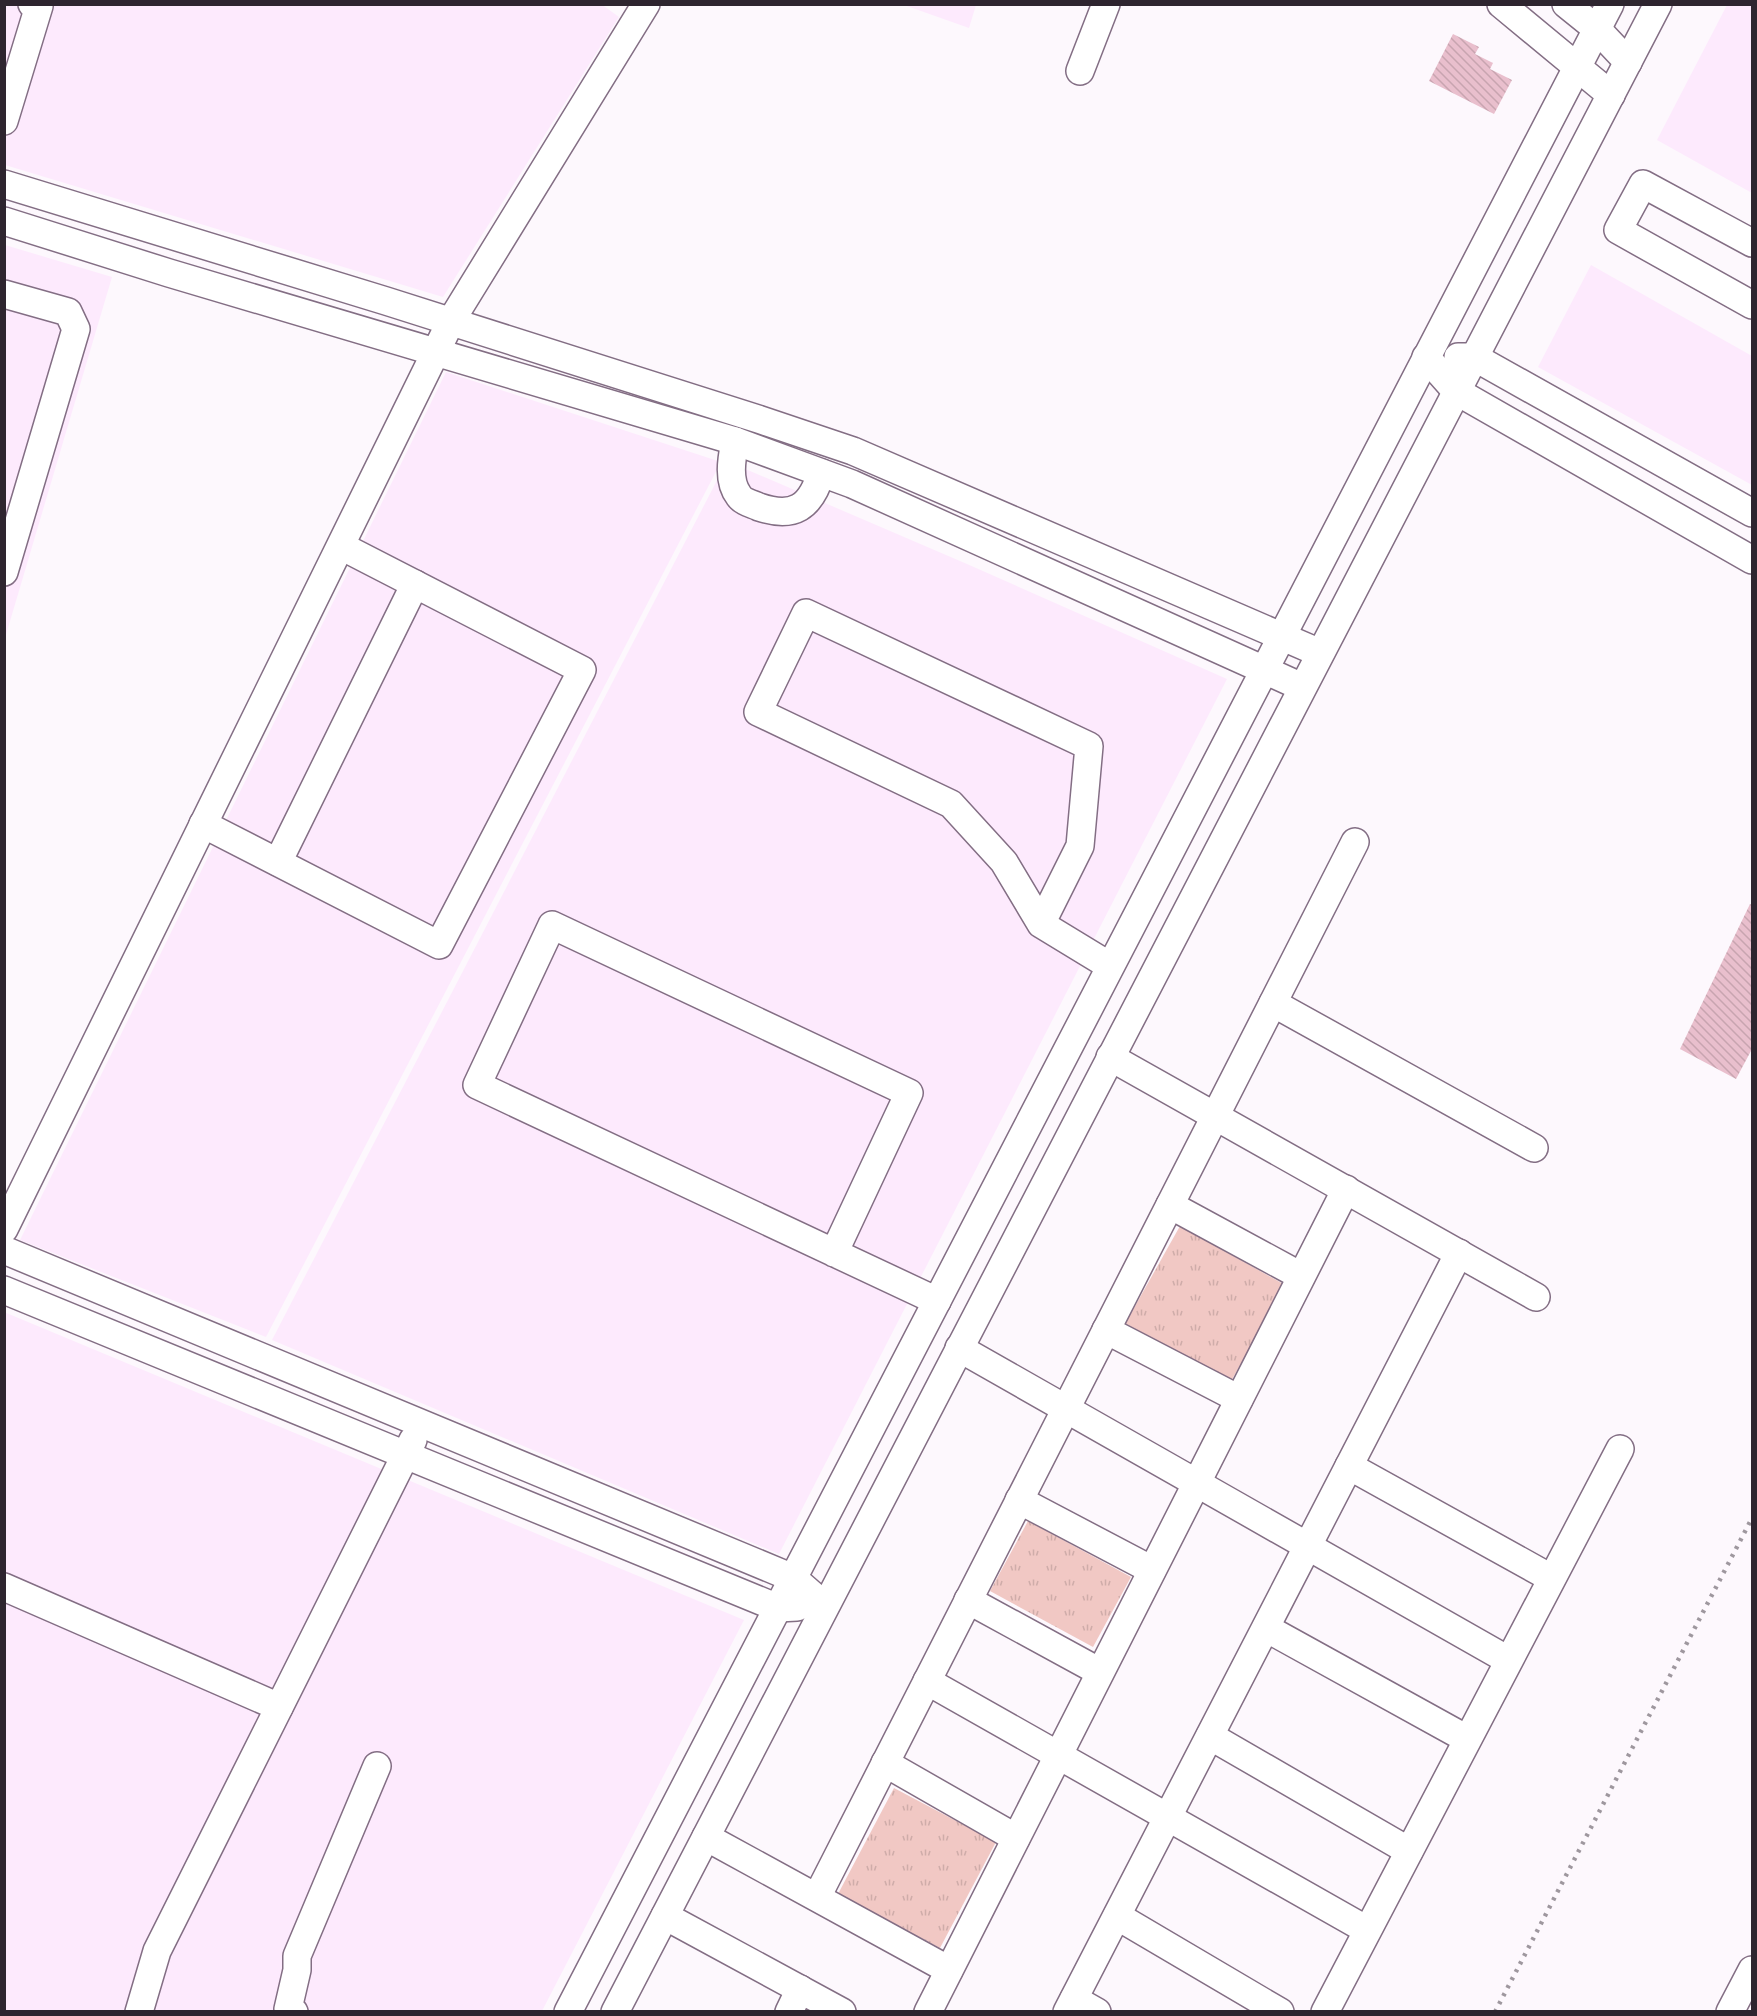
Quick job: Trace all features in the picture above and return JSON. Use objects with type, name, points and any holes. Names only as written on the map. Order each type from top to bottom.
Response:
[{"type":"street","points":[[4,121],[39,6],[32,4]]},
{"type":"street","points":[[4,1229],[451,321],[646,4]]},
{"type":"street","points":[[1080,71],[1106,4]]},
{"type":"street","points":[[1501,4],[1611,95]]},
{"type":"street","points":[[1566,4],[1597,29],[1628,62]]},
{"type":"street","points":[[567,2012],[1610,4]]},
{"type":"street","points":[[615,2012],[1658,4]]},
{"type":"street","points":[[4,184],[451,321],[853,451],[1320,653]]},
{"type":"street","points":[[1752,243],[1643,184],[1618,230],[1752,305]]},
{"type":"street","points":[[4,222],[735,441],[852,484],[1302,687]]},
{"type":"street","points":[[4,294],[68,312],[76,329],[4,572]]},
{"type":"street","points":[[1426,357],[1474,357],[1752,513]]},
{"type":"street","points":[[1426,357],[1456,391],[1752,560]]},
{"type":"street","points":[[735,441],[731,466],[732,478],[739,496],[771,511],[792,512],[807,503],[816,488],[821,473]]},
{"type":"street","points":[[203,825],[439,945],[582,670],[341,546]]},
{"type":"street","points":[[278,862],[414,584]]},
{"type":"street","points":[[1041,924],[1080,846],[1089,746],[806,613],[758,712],[951,804],[1004,862],[1041,924],[1110,966]]},
{"type":"street","points":[[817,1897],[1355,842]]},
{"type":"street","points":[[834,1253],[909,1093],[552,925],[477,1085],[834,1253],[937,1301]]},
{"type":"street","points":[[1273,1003],[1534,1148]]},
{"type":"street","points":[[1110,1057],[1536,1297]]},
{"type":"street","points":[[928,2012],[1346,1189]]},
{"type":"street","points":[[1170,1205],[1301,1276]]},
{"type":"street","points":[[4,1250],[794,1578],[825,1606]]},
{"type":"street","points":[[1097,2012],[1071,2005],[1459,1254]]},
{"type":"street","points":[[4,1290],[778,1608],[825,1606]]},
{"type":"street","points":[[1106,1330],[1239,1399]]},
{"type":"street","points":[[959,1348],[1508,1660]]},
{"type":"street","points":[[248,1390],[303,1374]]},
{"type":"street","points":[[139,2012],[157,1951],[420,1423]]},
{"type":"street","points":[[1325,2012],[1620,1449]]},
{"type":"street","points":[[1349,1466],[1551,1578]]},
{"type":"street","points":[[1019,1500],[1152,1570]]},
{"type":"street","points":[[4,1587],[279,1707]]},
{"type":"street","points":[[968,1600],[1100,1672]]},
{"type":"street","points":[[1266,1628],[1467,1738]]},
{"type":"street","points":[[927,1681],[1367,1930]]},
{"type":"street","points":[[1210,1736],[1409,1851]]},
{"type":"street","points":[[885,1764],[1016,1838]]},
{"type":"street","points":[[294,2012],[288,2009],[297,1970],[297,1956],[376,1766]]},
{"type":"street","points":[[706,1837],[949,1970]]},
{"type":"street","points":[[665,1916],[795,2000],[842,2012]]},
{"type":"street","points":[[1117,1916],[1280,2012]]},
{"type":"street","points":[[1730,2012],[1752,1970]]},
{"type":"shaded area","points":[[601,4],[619,17],[443,297],[5,165],[4,5]]},
{"type":"shaded area","points":[[976,4],[969,28],[904,5]]},
{"type":"shaded area","points":[[1727,5],[1752,5],[1752,193],[1657,140]]},
{"type":"shaded area","points":[[5,245],[112,277],[5,638]]},
{"type":"shaded area","points":[[1591,265],[1752,356],[1752,485],[1538,367]]},
{"type":"shaded area","points":[[446,372],[721,462],[266,1337],[20,1240]]},
{"type":"shaded area","points":[[727,461],[1227,679],[779,1554],[272,1340]]},
{"type":"shaded area","points":[[4,1312],[744,1620],[542,2011],[5,2011]]},
{"type":"green space","points":[[1180,1226],[1285,1285],[1230,1383],[1125,1324]]},
{"type":"green space","points":[[1028,1521],[1131,1577],[1093,1647],[990,1591]]},
{"type":"green space","points":[[894,1788],[996,1842],[940,1948],[838,1894]]},
{"type":"building","points":[[1453,34],[1479,47],[1475,54],[1493,63],[1490,69],[1512,80],[1494,114],[1429,81]]},
{"type":"building","points":[[1750,904],[1752,905],[1752,1049],[1736,1079],[1680,1049]]},
{"type":"railway","points":[[1495,2012],[1752,1518]]}]
